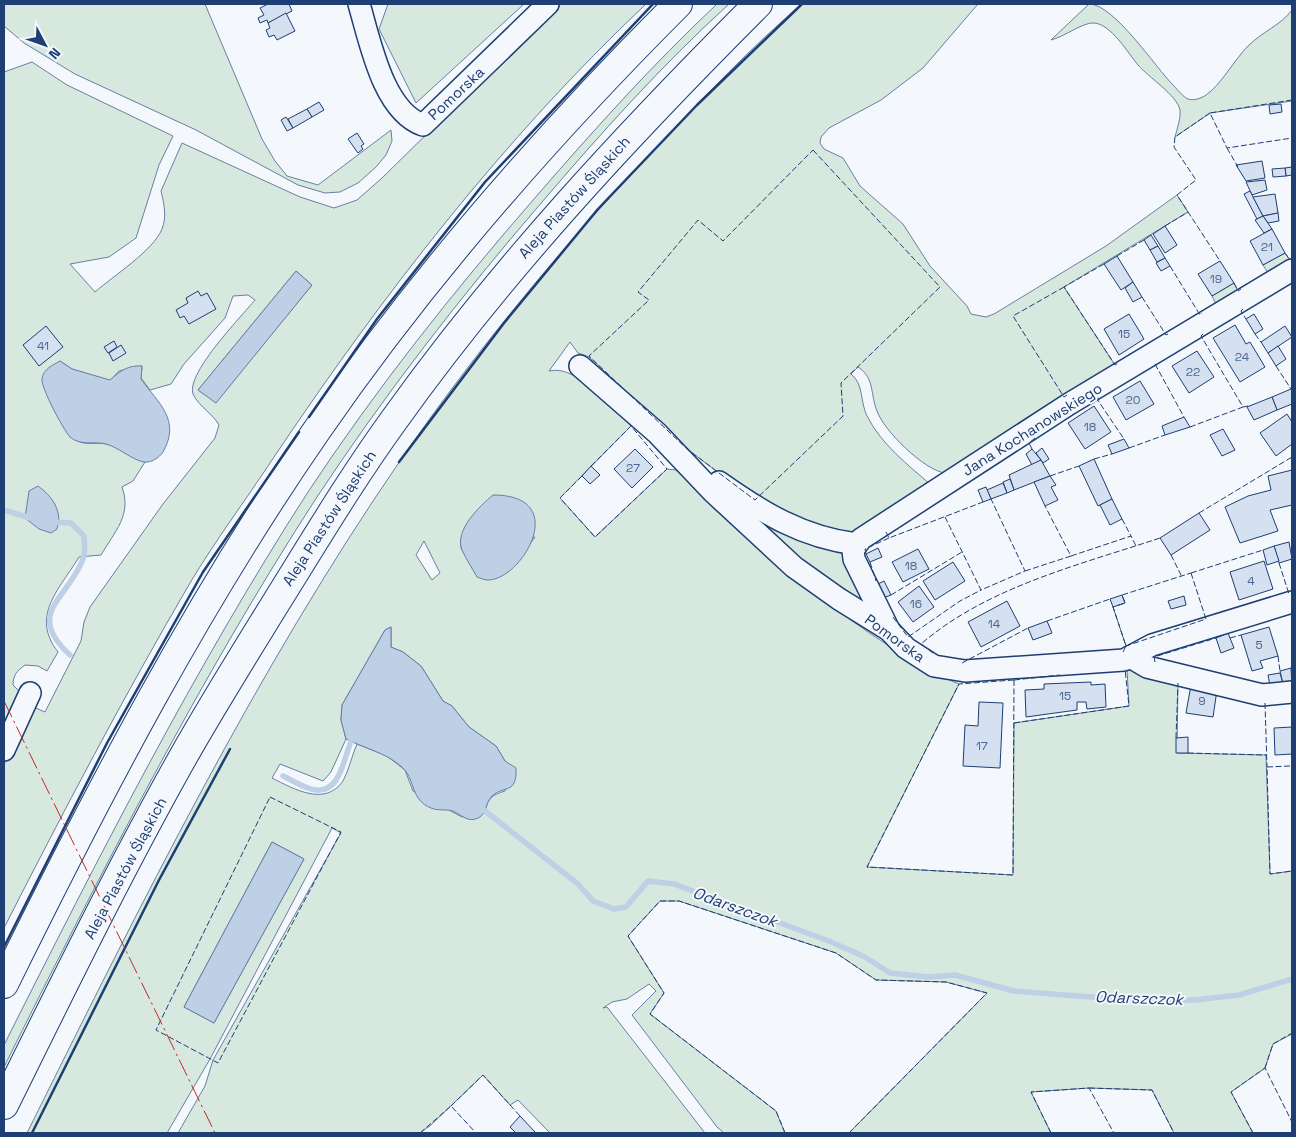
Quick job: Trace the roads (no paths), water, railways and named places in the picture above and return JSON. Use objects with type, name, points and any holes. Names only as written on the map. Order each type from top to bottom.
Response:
[{"type":"highway","points":[[4,984],[86,822],[207,602],[318,428],[450,254],[515,177],[678,4]]},
{"type":"highway","name":"Aleja Piastów Śląskich","points":[[4,1105],[62,988],[183,758],[342,494],[444,352],[510,268],[623,142],[758,4]]},
{"type":"street","name":"Pomorska","points":[[359,4],[388,93],[399,110],[414,122],[423,125],[548,4]]},
{"type":"street","name":"Jana Kochanowskiego","points":[[856,544],[1069,404],[1292,270]]},
{"type":"street","name":"Pomorska","points":[[580,366],[672,449],[713,492],[794,567],[873,622],[889,630],[906,648],[934,666],[965,672],[1124,660],[1152,645],[1292,602]]},
{"type":"street","points":[[672,449],[764,514],[817,536],[856,544],[853,550],[854,558],[889,630]]},
{"type":"street","points":[[1130,657],[1147,668],[1262,695],[1292,692]]},
{"type":"street","points":[[4,750],[30,693]]},
{"type":"water","points":[[296,271],[312,285],[216,403],[198,390]]},
{"type":"water","points":[[60,361],[72,369],[110,380],[125,369],[142,366],[141,379],[161,405],[169,421],[170,431],[163,452],[152,461],[144,462],[106,444],[83,442],[70,437],[53,408],[42,379],[46,370]]},
{"type":"water","points":[[38,486],[52,499],[59,516],[57,529],[51,533],[39,529],[25,518],[29,491]]},
{"type":"water","points":[[493,495],[517,499],[530,508],[535,522],[533,538],[525,553],[514,567],[501,576],[487,580],[477,577],[462,550],[461,542],[465,527],[470,519]]},
{"type":"water","points":[[391,627],[391,647],[403,652],[421,666],[443,701],[452,706],[469,727],[496,746],[505,761],[516,768],[516,777],[512,786],[492,796],[483,814],[478,818],[471,820],[453,811],[434,809],[425,805],[417,795],[404,769],[384,755],[346,739],[341,720],[342,705],[385,630]]},
{"type":"water","points":[[272,842],[304,859],[214,1023],[184,1007]]},
{"type":"waterway","name":"Odarszczok","points":[[4,510],[33,519]]},
{"type":"waterway","name":"Odarszczok","points":[[52,522],[71,523],[84,536],[84,557],[76,573],[54,606],[50,617],[51,628],[57,640],[70,655]]},
{"type":"waterway","name":"Odarszczok","points":[[283,776],[307,788],[316,790],[325,789],[332,785],[341,770],[354,735]]},
{"type":"waterway","name":"Odarszczok","points":[[480,807],[578,884],[593,901],[614,909],[626,907],[648,881],[674,884],[829,941],[865,957],[890,973],[928,977],[955,975],[1014,991],[1130,1000],[1195,1000],[1239,995],[1292,979]]}]
